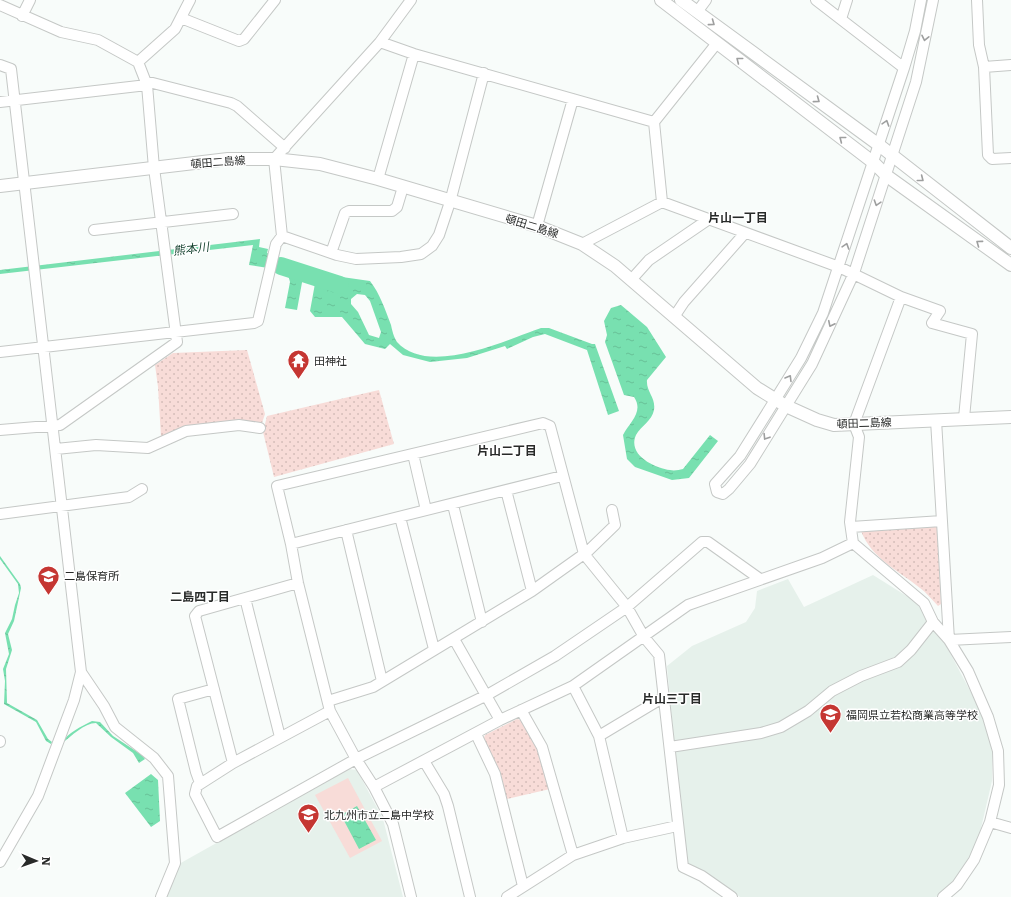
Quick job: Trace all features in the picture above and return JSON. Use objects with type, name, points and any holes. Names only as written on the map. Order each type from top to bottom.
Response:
[{"type":"main road","points":[[661,0],[874,163],[886,176],[1011,265]]},
{"type":"main road","points":[[681,0],[879,145],[1011,248]]},
{"type":"main road","name":"頓田二島線","points":[[0,186],[228,159],[274,159],[320,164],[378,179],[450,202],[537,226],[582,244],[615,266],[757,388],[786,406],[817,420],[828,423],[854,424],[1011,417]]},
{"type":"street","points":[[22,16],[30,0]]},
{"type":"street","points":[[138,62],[175,29],[190,0]]},
{"type":"street","points":[[181,18],[239,41],[244,39],[276,0]]},
{"type":"street","points":[[0,352],[254,324],[258,321],[276,244],[282,236],[274,159],[380,42],[411,0]]},
{"type":"street","points":[[697,12],[706,0]]},
{"type":"street","points":[[816,0],[904,68]]},
{"type":"street","points":[[842,19],[847,0]]},
{"type":"street","points":[[921,0],[915,31],[904,68],[874,163],[823,313],[801,358],[740,456],[715,484],[717,492],[723,494],[730,489],[750,464],[812,364],[854,273],[893,157],[916,82],[933,0]]},
{"type":"street","points":[[977,0],[979,45],[984,67],[988,155],[992,159],[1011,158]]},
{"type":"street","points":[[0,430],[60,424],[176,342],[154,168],[146,83],[138,62],[98,40],[61,32],[1,6]]},
{"type":"street","points":[[380,42],[414,54],[654,122]]},
{"type":"street","points":[[662,202],[654,122],[717,43]]},
{"type":"street","points":[[378,179],[414,54]]},
{"type":"street","points":[[0,65],[12,69],[81,672],[74,700],[38,796],[0,862]]},
{"type":"street","points":[[984,67],[1011,65]]},
{"type":"street","points":[[282,236],[331,253],[356,259],[379,259],[421,254],[432,246],[439,235],[450,202],[484,73]]},
{"type":"street","points":[[0,102],[146,83],[231,103],[237,106],[285,148]]},
{"type":"street","points":[[537,226],[573,99]]},
{"type":"street","points":[[331,253],[344,213],[349,210],[392,210],[397,207],[403,187]]},
{"type":"street","points":[[582,244],[662,202],[839,267],[901,297],[940,311],[932,323],[972,334],[964,418]]},
{"type":"street","points":[[94,230],[233,214]]},
{"type":"street","points":[[631,280],[649,260],[709,219]]},
{"type":"street","points":[[674,317],[684,302],[745,232]]},
{"type":"street","points":[[901,297],[854,424],[859,437],[850,527],[853,543],[924,603],[933,622],[949,640],[968,671],[983,703],[998,751],[999,785],[990,822],[974,860],[957,885],[943,897]]},
{"type":"street","points":[[936,420],[949,640]]},
{"type":"street","points":[[411,897],[393,824],[374,787],[356,759],[329,706],[298,583],[291,544],[277,486],[543,423],[550,426],[562,476],[584,554],[627,607],[644,637],[659,655],[670,747],[677,826],[683,867],[702,876],[732,897]]},
{"type":"street","points":[[56,450],[96,445],[148,448],[186,431],[239,425],[260,428]]},
{"type":"street","points":[[413,454],[426,510]]},
{"type":"street","points":[[291,544],[400,516],[453,505],[562,476]]},
{"type":"street","points":[[0,514],[129,497],[142,489]]},
{"type":"street","points":[[506,490],[532,591]]},
{"type":"street","points":[[453,505],[482,622]]},
{"type":"street","points":[[612,510],[615,525],[584,554],[532,591],[373,687],[329,706],[280,737],[200,783],[197,786],[195,794],[217,837],[356,759],[487,695],[555,656],[627,607],[702,542],[708,542],[760,579]]},
{"type":"street","points":[[400,516],[434,649]]},
{"type":"street","points":[[850,527],[942,521]]},
{"type":"street","points":[[346,530],[382,681]]},
{"type":"street","points":[[374,787],[500,720],[573,686],[644,637],[688,604],[822,558],[853,543]]},
{"type":"street","points":[[233,763],[195,616],[199,611],[298,583]]},
{"type":"street","points":[[244,598],[280,737]]},
{"type":"street","points":[[670,747],[761,733],[781,727],[808,712],[832,691],[861,676],[898,662],[911,650],[933,622]]},
{"type":"street","points":[[949,640],[1011,637]]},
{"type":"street","points":[[454,639],[500,720]]},
{"type":"street","points":[[81,672],[104,706],[115,727],[154,758],[168,776],[176,863],[161,897]]},
{"type":"street","points":[[573,686],[599,736],[623,838]]},
{"type":"street","points":[[200,783],[178,699],[214,689]]},
{"type":"street","points":[[599,736],[664,697]]},
{"type":"street","points":[[521,710],[542,747],[573,855]]},
{"type":"street","points":[[476,734],[496,774],[523,886]]},
{"type":"street","points":[[424,761],[444,794],[470,897]]},
{"type":"street","points":[[990,822],[1011,828]]},
{"type":"street","points":[[507,897],[573,855],[623,838],[677,826]]},
{"type":"shaded area","points":[[247,350],[265,414],[262,423],[237,421],[183,427],[161,437],[155,365],[173,353]]},
{"type":"shaded area","points":[[379,390],[394,444],[274,477],[263,432],[267,416]]},
{"type":"shaded area","points":[[933,524],[937,526],[941,604],[938,606],[923,590],[879,557],[866,541],[861,531]]},
{"type":"shaded area","name":"福岡県立若松商業高等学校","points":[[873,575],[913,600],[923,611],[942,638],[976,702],[988,729],[992,752],[992,781],[978,841],[971,856],[955,879],[936,897],[740,897],[712,877],[688,863],[685,856],[673,761],[674,741],[667,666],[692,646],[746,622],[755,608],[757,591],[788,579],[804,607]]},
{"type":"shaded area","points":[[517,719],[524,721],[539,752],[550,789],[507,799],[499,770],[483,740],[485,735]]},
{"type":"shaded area","name":"北九州市立二島中学校","points":[[348,769],[357,770],[383,819],[403,897],[164,897],[179,864]]},
{"type":"shaded area","points":[[348,778],[382,841],[350,858],[315,795]]},
{"type":"water","points":[[260,239],[259,247],[268,249],[267,253],[271,254],[270,259],[305,266],[297,310],[285,308],[290,282],[287,271],[249,265],[253,245],[0,274],[0,270]]},
{"type":"water","points":[[321,274],[370,281],[382,302],[397,342],[411,352],[428,356],[447,356],[468,353],[541,328],[549,328],[595,344],[619,411],[608,415],[587,350],[545,334],[533,337],[507,349],[505,346],[467,358],[430,362],[403,355],[390,344],[385,349],[365,344],[342,317],[315,317],[310,311],[316,278]],"holes":[[[357,294],[365,295],[370,301],[381,332],[379,338],[369,335],[358,312],[351,304],[351,299]]]},
{"type":"water","points":[[621,305],[647,327],[666,357],[647,380],[648,388],[654,402],[654,410],[649,420],[636,435],[634,442],[635,449],[650,463],[664,469],[678,470],[683,469],[710,435],[718,441],[689,478],[672,480],[635,467],[627,459],[623,435],[635,417],[637,412],[637,402],[634,397],[624,395],[605,342],[607,335],[604,321],[611,308]]},
{"type":"water","points":[[0,556],[20,584],[21,588],[14,621],[8,634],[12,650],[6,669],[7,703],[37,720],[48,739],[52,742],[51,744],[46,741],[36,722],[4,704],[5,681],[3,669],[9,654],[5,633],[12,619],[19,593],[18,584],[0,559]]},
{"type":"water","points":[[92,721],[100,722],[113,736],[142,755],[145,759],[139,763],[133,753],[111,737],[96,723],[83,727],[62,743],[71,733]]},
{"type":"water","points":[[151,774],[158,780],[160,821],[151,827],[125,793]]},
{"type":"water","points":[[357,806],[376,840],[359,849],[341,815]]},
{"type":"waterway","name":"熊本川","points":[[281,266],[340,285]]},
{"type":"place","name":"田神社","points":[[298,380]]},
{"type":"place","name":"二島保育所","points":[[48,596]]},
{"type":"place","name":"福岡県立若松商業高等学校","points":[[831,734]]},
{"type":"place","name":"北九州市立二島中学校","points":[[309,834]]},
{"type":"district","name":"片山一丁目","points":[[738,218]]},
{"type":"district","name":"片山二丁目","points":[[507,451]]},
{"type":"district","name":"二島四丁目","points":[[200,597]]},
{"type":"district","name":"片山三丁目","points":[[672,699]]}]
